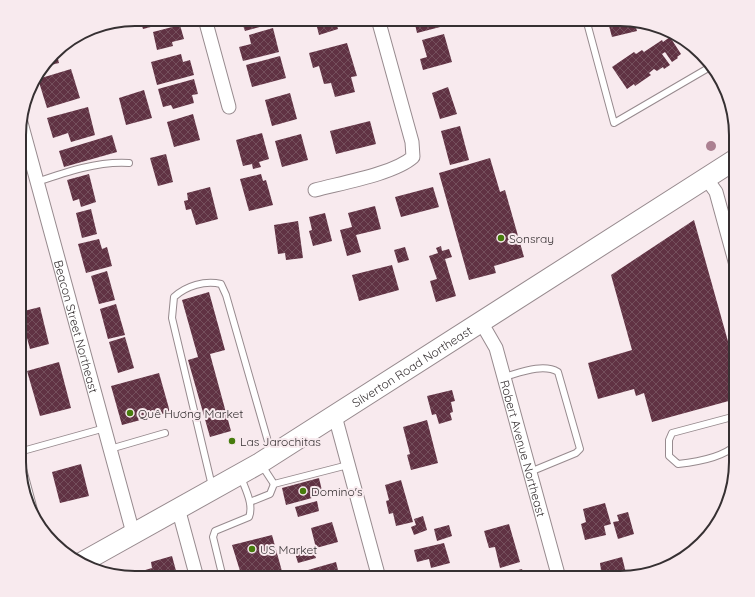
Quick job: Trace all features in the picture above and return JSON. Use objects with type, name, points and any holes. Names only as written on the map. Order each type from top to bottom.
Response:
[{"type":"main road","name":"Silverton Road Northeast","points":[[87,560],[266,459],[729,163]]},
{"type":"street","points":[[207,26],[229,107]]},
{"type":"street","points":[[315,190],[405,164],[413,157],[412,142],[380,26]]},
{"type":"street","name":"Beacon Street Northeast","points":[[26,140],[133,533]]},
{"type":"street","points":[[706,178],[716,192],[729,239]]},
{"type":"street","name":"Robert Avenue Northeast","points":[[481,322],[496,348],[557,571]]},
{"type":"street","points":[[335,416],[377,571]]},
{"type":"street","points":[[178,508],[195,571]]},
{"type":"lane","points":[[588,26],[614,123],[706,69]]},
{"type":"lane","points":[[38,182],[93,166],[116,162],[129,163]]},
{"type":"lane","points":[[213,489],[172,318],[174,297],[180,292],[201,284],[214,283],[221,284],[226,295],[266,459],[274,484],[270,494],[250,502]]},
{"type":"lane","points":[[504,377],[526,371],[546,368],[558,372],[580,449],[576,453],[530,472]]},
{"type":"lane","points":[[729,417],[672,433],[669,440],[669,456],[678,464],[693,462],[729,452]]},
{"type":"lane","points":[[26,451],[105,428]]},
{"type":"lane","points":[[110,449],[165,433]]},
{"type":"lane","points":[[274,484],[348,465]]},
{"type":"lane","points":[[221,571],[214,545],[214,531],[249,517],[251,512],[250,502],[240,474]]},
{"type":"building","points":[[142,26],[155,26],[143,29]]},
{"type":"building","points":[[180,26],[184,39],[172,42],[173,46],[157,50],[153,32]]},
{"type":"building","points":[[243,26],[264,26],[245,31]]},
{"type":"building","points":[[317,26],[337,26],[338,29],[319,35]]},
{"type":"building","points":[[415,26],[444,26],[417,33]]},
{"type":"building","points":[[609,26],[636,27],[637,31],[612,37]]},
{"type":"building","points":[[273,28],[279,52],[243,61],[239,47],[251,44],[249,35]]},
{"type":"building","points":[[444,34],[452,62],[423,70],[420,59],[427,57],[422,40]]},
{"type":"building","points":[[669,38],[672,40],[681,54],[677,57],[678,58],[672,62],[665,52],[662,54],[670,65],[657,71],[654,69],[649,73],[651,75],[635,86],[634,84],[627,89],[612,67],[634,52],[636,54],[642,50],[644,52],[662,40],[663,42]]},
{"type":"building","points":[[347,43],[357,76],[351,77],[355,92],[335,97],[331,83],[324,84],[319,66],[313,68],[309,53]]},
{"type":"building","points":[[181,54],[183,62],[190,60],[194,75],[157,85],[151,62]]},
{"type":"building","points":[[280,56],[286,78],[252,87],[246,65]]},
{"type":"building","points":[[58,58],[59,63],[51,65]]},
{"type":"building","points":[[71,69],[80,98],[47,108],[39,83],[42,78]]},
{"type":"building","points":[[194,79],[198,94],[192,95],[194,103],[173,109],[171,105],[163,107],[158,89]]},
{"type":"building","points":[[448,87],[457,114],[440,119],[432,93]]},
{"type":"building","points":[[144,90],[152,118],[126,125],[119,98]]},
{"type":"building","points":[[290,93],[297,119],[272,126],[265,100]]},
{"type":"building","points":[[88,107],[95,135],[71,142],[68,133],[53,138],[47,118]]},
{"type":"building","points":[[193,114],[200,140],[174,147],[167,122]]},
{"type":"building","points":[[370,121],[376,144],[336,154],[330,131]]},
{"type":"building","points":[[460,126],[469,160],[450,165],[441,131]]},
{"type":"building","points":[[262,133],[269,159],[259,162],[261,167],[253,169],[252,164],[243,166],[236,140]]},
{"type":"building","points":[[301,134],[308,160],[282,167],[275,141]]},
{"type":"building","points":[[112,135],[117,152],[64,167],[59,151]]},
{"type":"building","points":[[166,154],[173,182],[158,186],[150,158]]},
{"type":"building","points":[[490,158],[500,192],[505,190],[524,257],[494,266],[496,273],[469,280],[439,173]]},
{"type":"building","points":[[89,174],[96,202],[81,207],[79,199],[73,201],[67,180]]},
{"type":"building","points":[[261,174],[263,181],[266,180],[273,205],[249,211],[240,179]]},
{"type":"building","points":[[210,187],[218,219],[196,225],[191,209],[186,210],[184,201],[188,200],[187,193]]},
{"type":"building","points":[[433,187],[439,207],[401,217],[395,197]]},
{"type":"building","points":[[375,206],[381,229],[356,235],[361,252],[347,256],[340,230],[352,227],[348,213]]},
{"type":"building","points":[[91,209],[97,234],[82,238],[76,213]]},
{"type":"building","points":[[325,213],[332,241],[313,246],[309,231],[312,230],[309,217]]},
{"type":"building","points":[[694,220],[729,345],[729,401],[652,422],[644,393],[636,396],[634,389],[598,399],[588,363],[632,350],[611,275]]},
{"type":"building","points":[[298,221],[303,258],[286,260],[285,253],[278,254],[274,225]]},
{"type":"building","points":[[99,239],[102,249],[107,247],[112,266],[86,273],[78,244]]},
{"type":"building","points":[[441,246],[442,251],[449,249],[452,257],[445,259],[456,296],[436,302],[430,281],[437,279],[429,256],[438,253],[436,248]]},
{"type":"building","points":[[405,247],[409,260],[398,263],[394,250]]},
{"type":"building","points":[[392,265],[399,290],[359,301],[352,275]]},
{"type":"building","points":[[107,271],[115,300],[99,304],[91,276]]},
{"type":"building","points":[[209,292],[225,350],[210,354],[231,431],[210,437],[188,360],[198,357],[182,300]]},
{"type":"building","points":[[116,304],[125,335],[108,339],[100,309]]},
{"type":"building","points":[[40,307],[49,344],[30,349],[26,334],[26,310]]},
{"type":"building","points":[[125,337],[134,368],[118,373],[109,342]]},
{"type":"building","points":[[59,362],[71,408],[40,416],[27,371]]},
{"type":"building","points":[[159,373],[170,412],[122,425],[111,386]]},
{"type":"building","points":[[452,390],[455,401],[451,402],[453,412],[450,413],[452,420],[439,424],[436,414],[432,415],[427,396]]},
{"type":"building","points":[[427,420],[438,463],[411,470],[407,455],[410,454],[403,427]]},
{"type":"building","points":[[81,464],[89,496],[60,503],[52,472]]},
{"type":"building","name":"Domino's","points":[[319,478],[323,495],[286,505],[282,488]]},
{"type":"building","points":[[401,480],[413,522],[396,526],[393,513],[389,514],[386,501],[389,500],[385,485]]},
{"type":"building","points":[[317,501],[319,511],[298,517],[295,507]]},
{"type":"building","points":[[605,503],[611,524],[604,526],[606,535],[585,540],[581,524],[586,522],[583,509]]},
{"type":"building","points":[[628,512],[634,534],[618,539],[613,522],[619,521],[617,515]]},
{"type":"building","points":[[423,516],[427,530],[414,535],[411,527],[416,525],[414,519]]},
{"type":"building","points":[[332,522],[338,542],[316,548],[311,528]]},
{"type":"building","points":[[509,524],[520,562],[500,568],[495,547],[489,548],[484,531]]},
{"type":"building","points":[[449,525],[452,536],[437,541],[434,529]]},
{"type":"building","points":[[272,535],[282,571],[240,571],[232,545]]},
{"type":"building","points":[[444,543],[450,563],[431,568],[429,559],[417,562],[414,550]]},
{"type":"building","points":[[306,547],[307,552],[313,550],[316,558],[298,563],[294,550]]},
{"type":"building","points":[[172,556],[176,571],[142,571],[152,568],[151,562]]},
{"type":"building","points":[[622,557],[626,571],[601,571],[600,563]]},
{"type":"building","points":[[336,562],[338,571],[304,571]]},
{"type":"place","name":"Sonsray","points":[[501,238]]},
{"type":"place","name":"Quê Hương Market","points":[[130,413]]},
{"type":"place","name":"Las Jarochitas","points":[[232,441]]},
{"type":"place","name":"Domino's","points":[[303,491]]},
{"type":"place","name":"US Market","points":[[252,549]]}]
